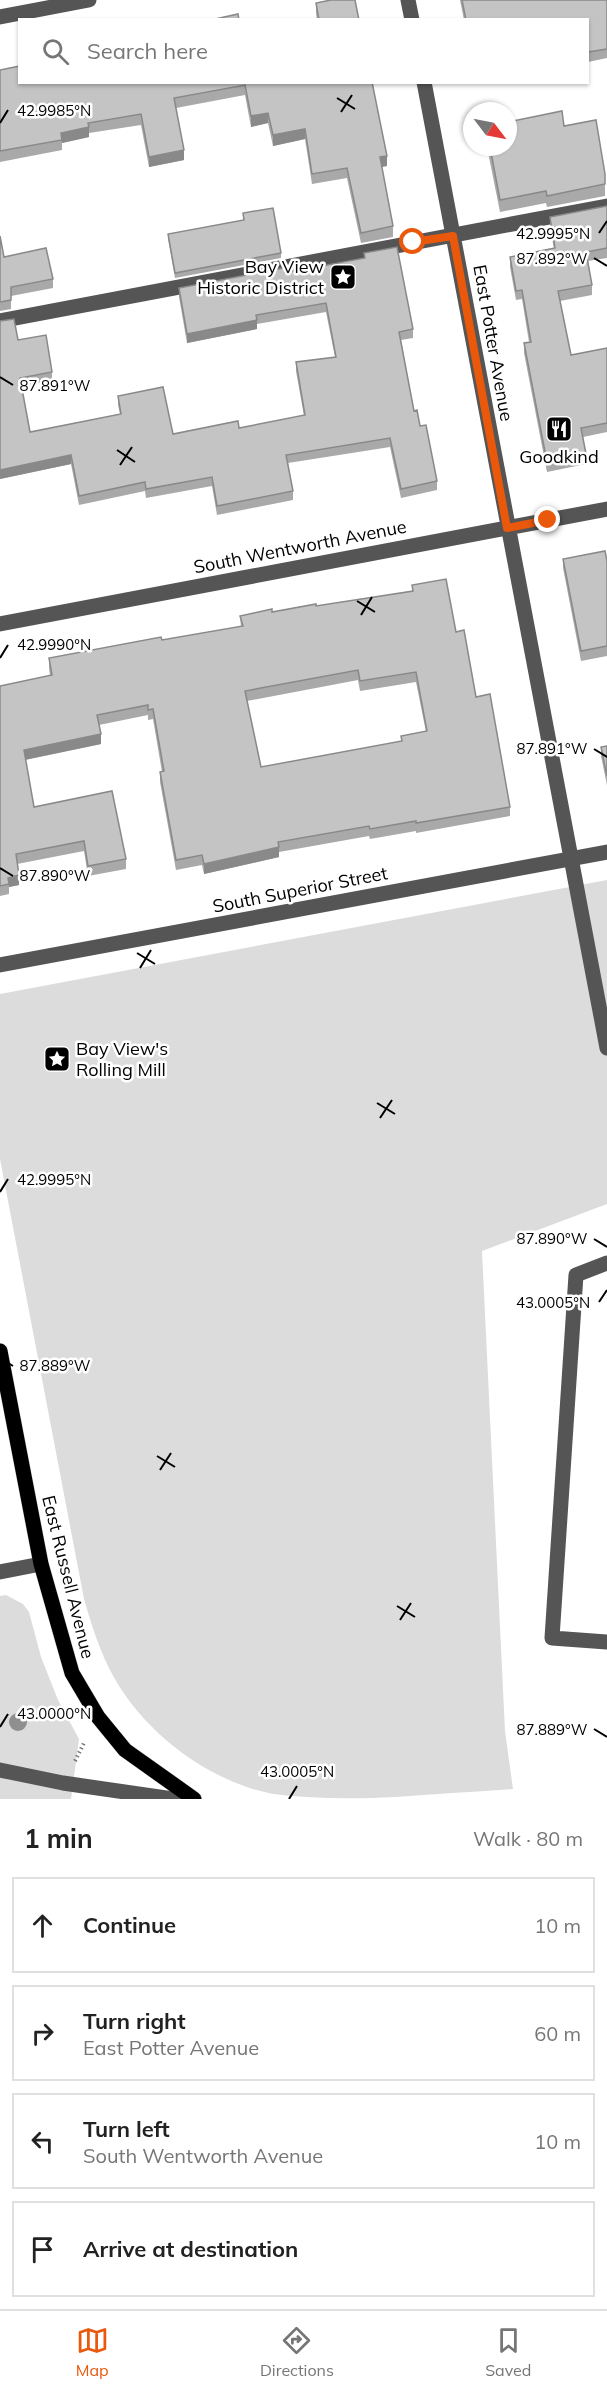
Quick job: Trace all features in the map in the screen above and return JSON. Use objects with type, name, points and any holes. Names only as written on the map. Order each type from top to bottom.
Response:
[{"type":"main road","name":"East Russell Avenue","points":[[0,1351],[41,1564],[72,1672],[98,1717],[125,1750],[194,1799]]},
{"type":"street","points":[[0,17],[89,0]]},
{"type":"street","points":[[408,0],[412,18]]},
{"type":"street","name":"East Potter Avenue","points":[[424,84],[607,1048]]},
{"type":"street","points":[[0,321],[607,206]]},
{"type":"street","name":"South Wentworth Avenue","points":[[0,624],[607,509]]},
{"type":"street","name":"South Superior Street","points":[[0,965],[607,852]]},
{"type":"street","points":[[607,1263],[576,1275],[552,1638],[607,1642]]},
{"type":"street","points":[[0,1572],[41,1564]]},
{"type":"street","points":[[0,1770],[63,1783],[173,1799]]},
{"type":"shaded area","points":[[607,880],[607,1204],[482,1251],[505,1731],[513,1789],[395,1797],[319,1798],[273,1794],[223,1777],[177,1749],[138,1712],[109,1668],[98,1643],[84,1599],[0,1159],[0,994]]},
{"type":"shaded area","points":[[6,1595],[23,1604],[29,1612],[41,1657],[58,1700],[79,1739],[71,1799],[0,1799],[0,1596]]},
{"type":"building","points":[[331,0],[355,0],[359,18],[319,18],[316,3]]},
{"type":"building","points":[[462,0],[607,0],[607,49],[589,52],[589,18],[466,18]]},
{"type":"building","points":[[238,14],[239,18],[220,18]]},
{"type":"building","points":[[18,66],[18,84],[372,84],[387,156],[380,157],[393,226],[361,233],[347,168],[312,174],[305,129],[273,135],[268,113],[251,116],[245,85],[174,98],[184,150],[149,157],[141,114],[88,123],[89,127],[61,133],[62,140],[0,151],[0,70]]},
{"type":"building","points":[[562,111],[564,126],[596,120],[605,184],[547,196],[546,191],[500,200],[492,156],[517,156],[517,120]]},
{"type":"building","points":[[607,206],[607,248],[586,252],[592,285],[558,291],[571,355],[607,348],[607,423],[581,428],[586,454],[547,462],[524,343],[531,342],[522,290],[516,291],[510,257],[555,248],[550,217]]},
{"type":"building","points":[[273,208],[281,253],[175,273],[168,234],[244,220],[243,213]]},
{"type":"building","points":[[0,236],[4,257],[46,248],[53,279],[11,287],[11,300],[0,302]]},
{"type":"building","points":[[397,247],[413,329],[399,332],[414,411],[417,410],[420,426],[426,425],[437,481],[401,489],[390,438],[286,455],[293,491],[217,506],[212,477],[146,489],[145,482],[79,496],[71,455],[0,470],[0,321],[14,319],[18,340],[46,335],[52,372],[20,378],[30,432],[121,414],[118,396],[163,387],[173,434],[238,421],[239,428],[305,415],[296,362],[336,357],[326,303],[256,315],[257,320],[187,334],[179,288],[284,268],[285,273],[365,258],[364,253]]},
{"type":"building","points":[[605,551],[607,646],[581,651],[563,559]]},
{"type":"building","points":[[446,579],[456,632],[464,630],[476,697],[490,694],[510,807],[416,823],[416,821],[370,829],[369,826],[278,842],[279,847],[204,864],[202,855],[176,860],[160,772],[164,771],[153,709],[148,710],[148,705],[97,715],[101,734],[24,750],[34,807],[112,791],[126,859],[88,866],[84,841],[16,854],[19,875],[8,878],[9,884],[0,886],[0,686],[52,675],[49,658],[161,637],[162,640],[243,626],[240,616],[272,609],[272,612],[413,591],[412,585]],"holes":[[[358,670],[360,681],[416,672],[427,731],[401,736],[402,741],[261,767],[245,691]]]},
{"type":"building","points":[[607,746],[607,776],[601,747]]},
{"type":"place","name":"Bay View Historic District","points":[[343,277]]},
{"type":"place","name":"Goodkind","points":[[559,429]]},
{"type":"place","name":"Bay View's Rolling Mill","points":[[57,1059]]},
{"type":"route","points":[[413,242],[453,236],[507,528],[548,520]]}]
